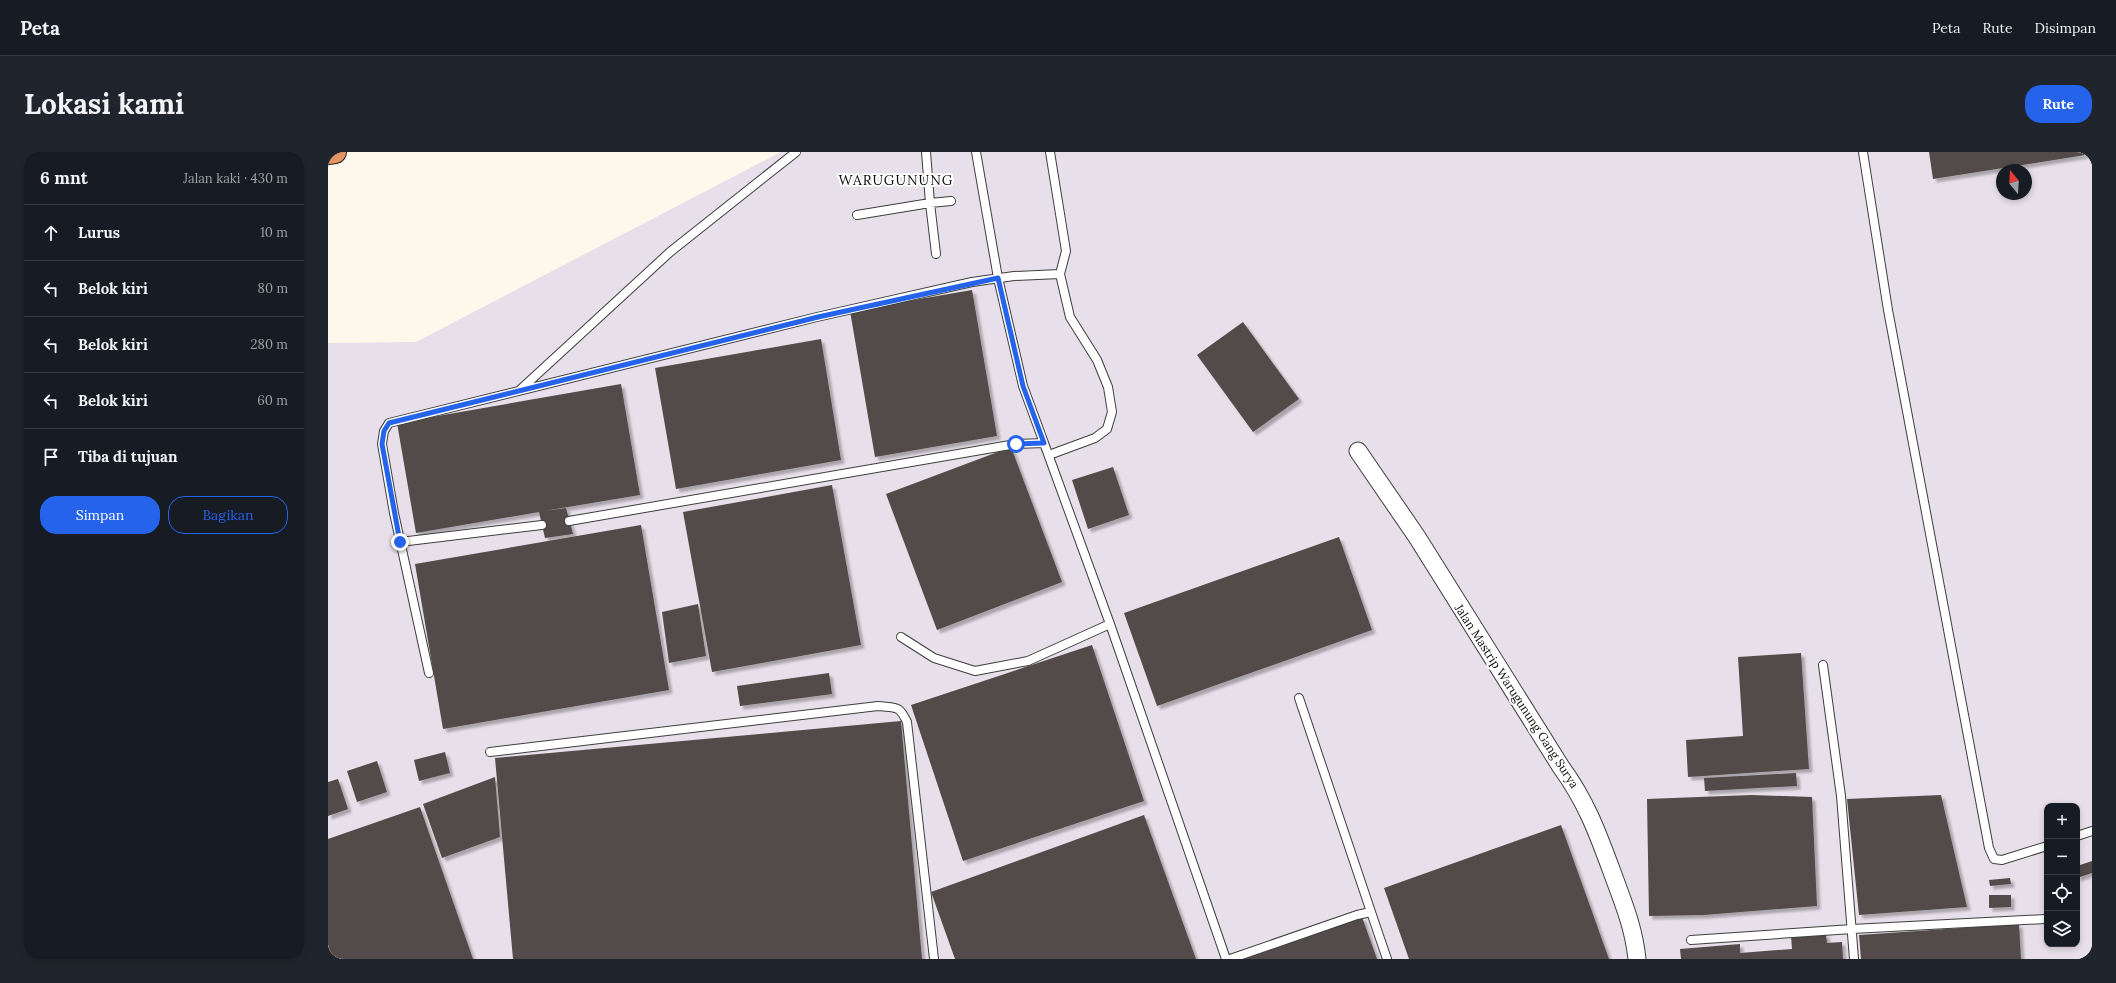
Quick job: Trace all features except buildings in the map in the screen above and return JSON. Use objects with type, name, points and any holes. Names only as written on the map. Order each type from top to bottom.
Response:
[{"type":"highway","points":[[328,153],[335,152]]},
{"type":"street","name":"Jalan Mastrip Warugunung Gang Surya","points":[[1358,451],[1417,537],[1561,767],[1577,789],[1592,818],[1634,934],[1637,959]]},
{"type":"lane","points":[[521,390],[670,252],[796,152]]},
{"type":"lane","points":[[926,152],[936,254]]},
{"type":"lane","points":[[976,152],[998,278],[1023,386],[1110,624],[1226,959]]},
{"type":"lane","points":[[1049,456],[1095,438],[1107,429],[1112,412],[1108,388],[1097,360],[1070,317],[1060,274],[1066,251],[1050,152]]},
{"type":"lane","points":[[1863,152],[1888,310],[1989,848],[1994,859],[2002,860],[2044,847]]},
{"type":"lane","points":[[857,215],[951,201]]},
{"type":"lane","points":[[429,673],[400,542],[382,444],[384,431],[389,423],[818,317],[998,278],[1060,274]]},
{"type":"lane","points":[[569,521],[1008,445],[1044,443]]},
{"type":"lane","points":[[400,542],[542,525]]},
{"type":"lane","points":[[900,637],[934,658],[975,671],[1028,662],[1110,624]]},
{"type":"lane","points":[[1823,666],[1841,796],[1854,959]]},
{"type":"lane","points":[[1299,698],[1387,959]]},
{"type":"lane","points":[[490,752],[878,706],[897,708],[901,710],[907,722],[934,959]]},
{"type":"lane","points":[[2080,835],[2092,831]]},
{"type":"lane","points":[[1230,959],[1357,915],[1371,912]]},
{"type":"lane","points":[[1691,940],[1852,929],[2044,919]]},
{"type":"shaded area","points":[[781,152],[2092,152],[2092,959],[328,959],[328,343],[416,342]]},
{"type":"district","name":"WARUGUNUNG","points":[[896,180]]},
{"type":"route","points":[[400,542],[382,444],[384,431],[389,423],[818,317],[972,282],[998,278],[1023,386],[1044,443],[1016,444]]}]
